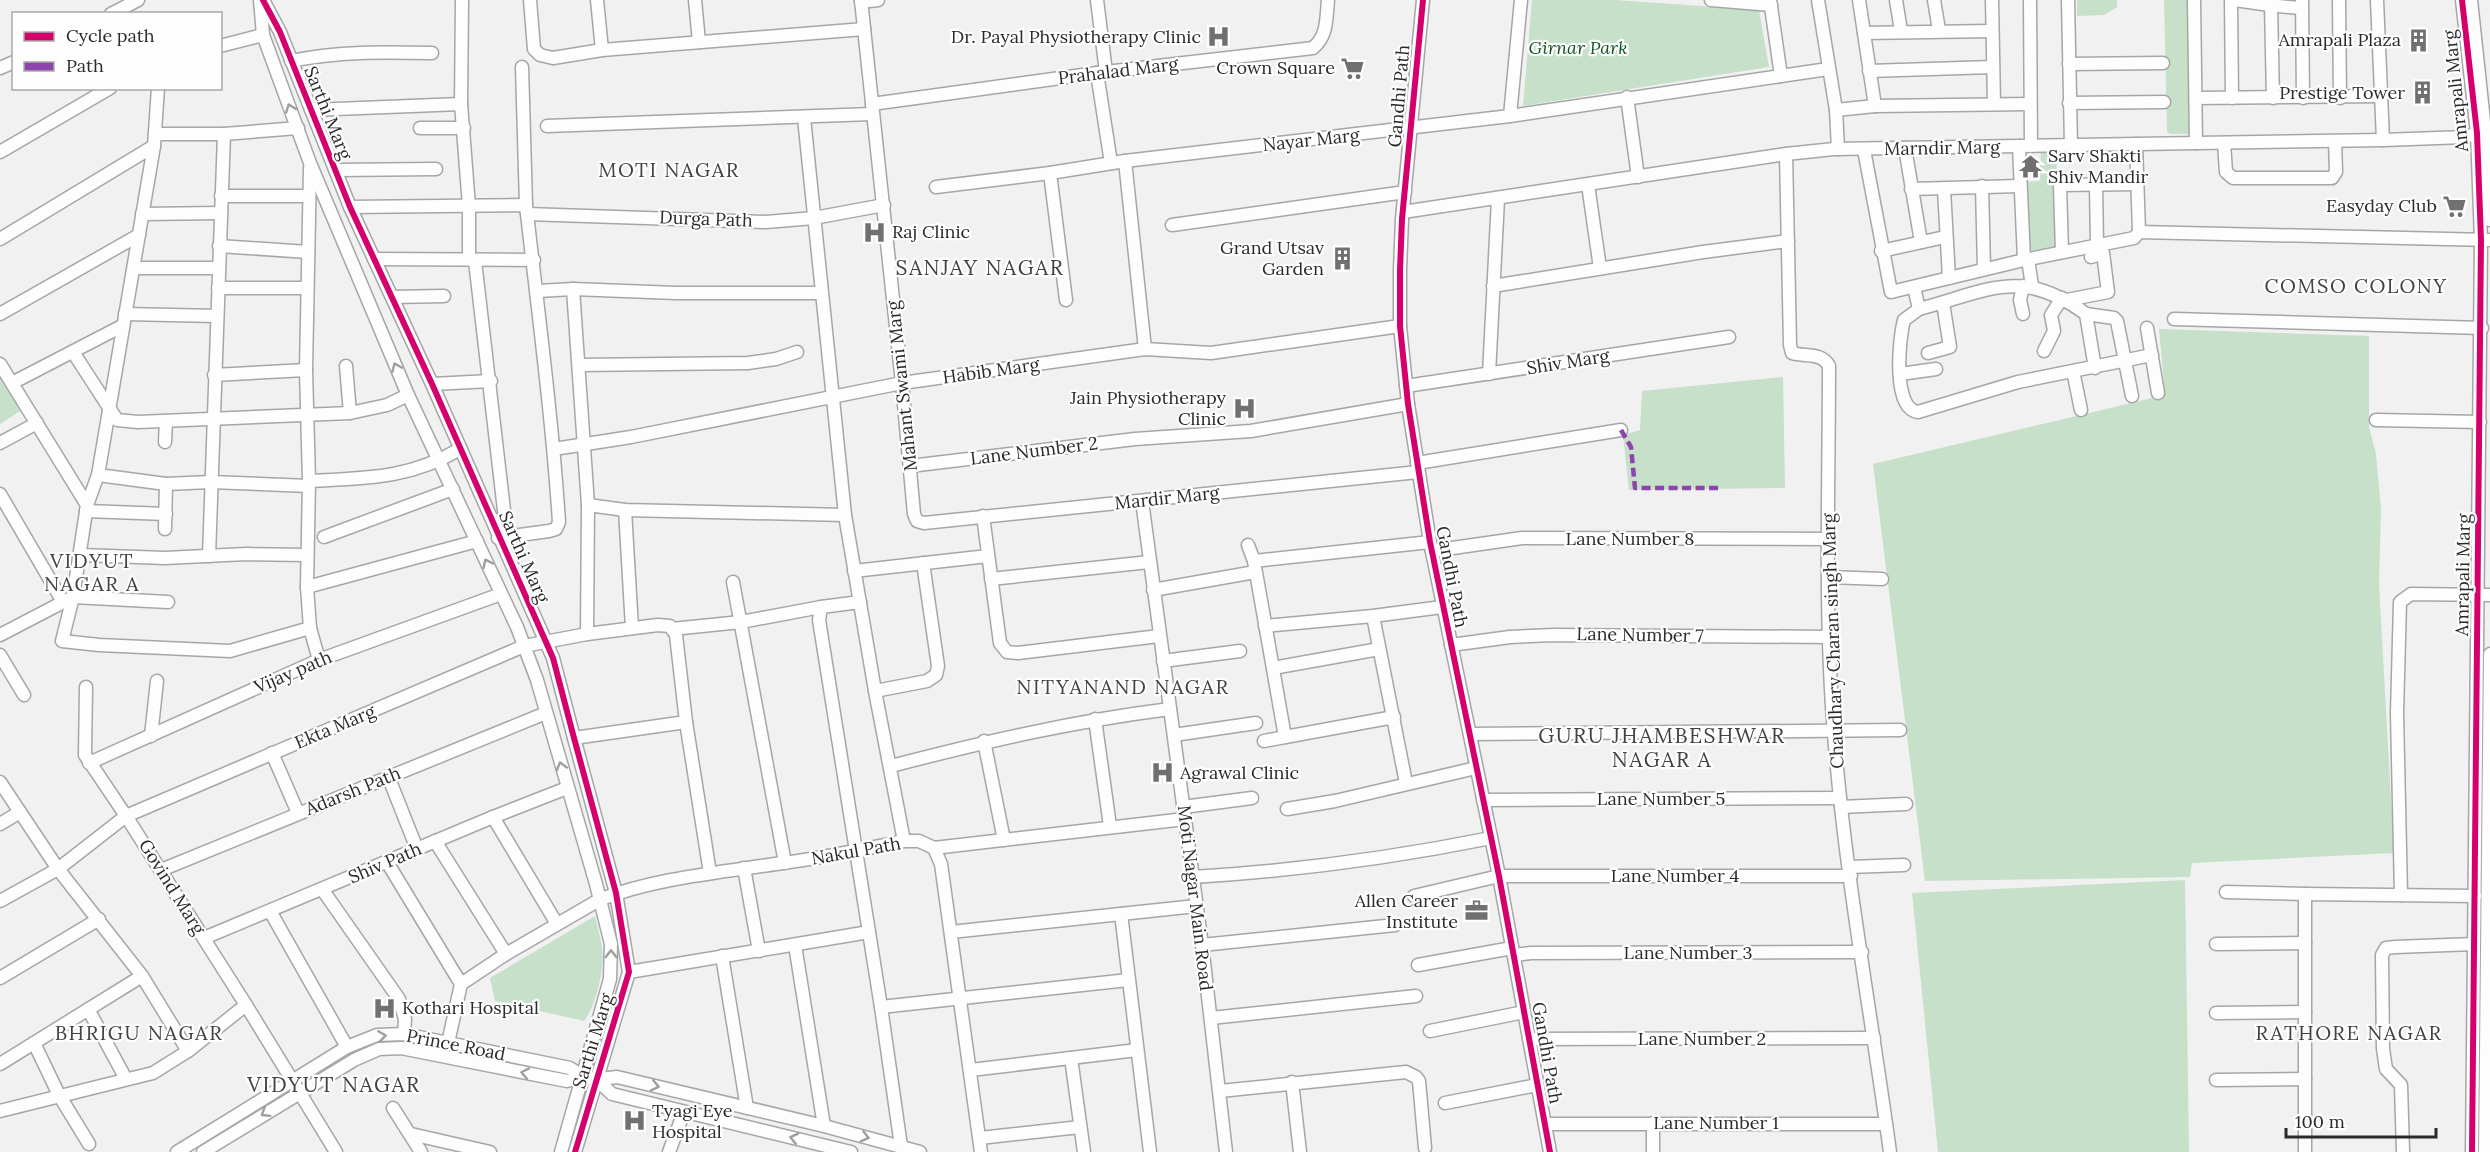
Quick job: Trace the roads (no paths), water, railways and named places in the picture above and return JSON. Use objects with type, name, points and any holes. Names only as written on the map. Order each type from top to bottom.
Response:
[{"type":"street","points":[[115,12],[138,0]]},
{"type":"street","points":[[261,0],[263,34],[310,163],[408,395],[524,646],[546,713],[611,944],[610,979],[561,1152]]},
{"type":"street","name":"Sarthi Marg","points":[[261,0],[273,18],[351,210],[502,537],[553,658],[615,893],[629,972],[575,1152]]},
{"type":"street","points":[[462,0],[461,104],[472,260],[491,381],[502,537],[556,529],[559,522],[538,291],[523,208],[522,67]]},
{"type":"street","points":[[530,0],[534,49],[540,55],[553,58],[602,50],[864,30]]},
{"type":"street","points":[[597,0],[602,50]]},
{"type":"street","points":[[695,0],[699,42]]},
{"type":"street","points":[[861,1],[878,0]]},
{"type":"street","points":[[1097,0],[1111,163]]},
{"type":"street","name":"Prahalad Marg","points":[[547,126],[804,118],[1102,73],[1313,48],[1322,40],[1326,28],[1328,0]]},
{"type":"street","name":"Gandhi Path","points":[[1424,0],[1403,212],[1400,326],[1406,386],[1417,467],[1442,607],[1499,876],[1550,1152]]},
{"type":"street","points":[[1510,116],[1521,0]]},
{"type":"street","points":[[1711,0],[1771,2],[1781,76]]},
{"type":"street","points":[[1818,0],[1836,110],[1838,149]]},
{"type":"street","points":[[1859,0],[1875,106]]},
{"type":"street","points":[[1896,0],[1901,31]]},
{"type":"street","points":[[1934,0],[1939,30]]},
{"type":"street","points":[[1992,0],[1994,104]]},
{"type":"street","points":[[2023,314],[2020,300],[2027,286],[2020,186],[2030,104],[2030,0]]},
{"type":"street","points":[[2068,0],[2071,145]]},
{"type":"street","points":[[2194,0],[2196,143]]},
{"type":"street","points":[[2232,98],[2233,0],[2271,6],[2302,4],[2304,98]]},
{"type":"street","points":[[2339,0],[2340,98]]},
{"type":"street","points":[[2376,0],[2383,140]]},
{"type":"street","name":"Amrapali Marg","points":[[2462,0],[2481,132]]},
{"type":"street","name":"Amrapali Marg","points":[[2471,0],[2486,231],[2482,328],[2485,397],[2480,422],[2484,595],[2475,896],[2484,915],[2474,944],[2472,1152]]},
{"type":"street","name":"Mahant Swami Marg","points":[[861,1],[884,204],[914,514],[917,521]]},
{"type":"street","points":[[2271,6],[2273,98]]},
{"type":"street","points":[[1864,33],[1939,30],[1991,31]]},
{"type":"street","points":[[222,45],[263,34]]},
{"type":"street","points":[[291,61],[323,54],[372,51],[432,53]]},
{"type":"street","points":[[2068,64],[2163,63]]},
{"type":"street","points":[[1869,71],[1992,67]]},
{"type":"street","name":"Nayar Marg","points":[[936,187],[1125,161],[1510,116],[1828,69]]},
{"type":"street","points":[[0,152],[107,90]]},
{"type":"street","points":[[158,90],[154,140],[98,475],[87,508],[81,555],[68,599],[62,641],[230,651],[310,628]]},
{"type":"street","points":[[2196,98],[2380,96]]},
{"type":"street","points":[[1627,97],[1638,177]]},
{"type":"street","points":[[2069,103],[2164,102]]},
{"type":"street","points":[[311,110],[461,104]]},
{"type":"street","points":[[1836,110],[1875,106],[2030,104]]},
{"type":"street","points":[[804,118],[820,293],[845,515],[875,692],[904,841]]},
{"type":"street","points":[[0,239],[154,140],[298,128]]},
{"type":"street","points":[[420,128],[464,128]]},
{"type":"street","name":"Marndir Marg","points":[[1403,212],[1786,154],[1838,149],[2383,140],[2465,137],[2481,132]]},
{"type":"street","points":[[209,556],[224,134]]},
{"type":"street","points":[[2224,143],[2226,172],[2233,178],[2332,178],[2336,172],[2335,141]]},
{"type":"street","points":[[1864,150],[1881,251],[1891,292],[1984,269],[2134,238],[2139,232],[2136,144]]},
{"type":"street","points":[[1905,148],[1921,242]]},
{"type":"street","name":"Chaudhary Charan singh Marg","points":[[1786,154],[1790,345],[1792,353],[1819,356],[1826,360],[1829,366],[1829,577],[1834,732],[1840,802],[1890,1152]]},
{"type":"street","points":[[1125,161],[1145,349]]},
{"type":"street","points":[[310,163],[306,370],[309,483],[307,587],[310,628],[319,660]]},
{"type":"street","points":[[335,170],[435,169]]},
{"type":"street","points":[[1050,173],[1066,300]]},
{"type":"street","points":[[2062,252],[2060,185],[2137,184]]},
{"type":"street","points":[[1588,185],[1600,268]]},
{"type":"street","points":[[2096,185],[2097,245]]},
{"type":"street","points":[[1982,186],[1984,269]]},
{"type":"street","points":[[1911,189],[2020,186]]},
{"type":"street","points":[[1944,189],[1949,278]]},
{"type":"street","points":[[1172,225],[1405,192]]},
{"type":"street","points":[[221,196],[308,196]]},
{"type":"street","points":[[1489,374],[1498,199]]},
{"type":"street","name":"Durga Path","points":[[333,216],[351,210],[469,206],[766,222],[814,218],[884,204]]},
{"type":"street","points":[[142,214],[221,213]]},
{"type":"street","points":[[2139,232],[2486,231]]},
{"type":"street","points":[[0,314],[138,236]]},
{"type":"street","points":[[1881,251],[1945,237]]},
{"type":"street","points":[[1493,286],[1703,252],[1788,241]]},
{"type":"street","points":[[219,246],[308,252]]},
{"type":"street","points":[[2044,351],[2054,331],[2051,315],[2065,299],[2108,292],[2103,253],[2091,257]]},
{"type":"street","points":[[374,259],[534,260]]},
{"type":"street","points":[[134,268],[218,268]]},
{"type":"street","points":[[2132,396],[2124,361],[2117,321],[2114,318],[2086,314],[2065,299],[2027,286],[1991,288],[1919,309],[1904,320],[1898,359],[1907,408],[1911,412],[1918,412],[2018,382],[2095,368],[2124,361],[2152,355]]},
{"type":"street","points":[[1914,287],[1919,309]]},
{"type":"street","points":[[218,288],[307,288]]},
{"type":"street","points":[[538,291],[573,289],[676,293],[820,293]]},
{"type":"street","points":[[573,289],[588,505],[587,634]]},
{"type":"street","points":[[392,297],[444,296]]},
{"type":"street","points":[[1928,353],[1950,346],[1942,303]]},
{"type":"street","points":[[2086,314],[2095,368]]},
{"type":"street","points":[[12,383],[73,352],[123,320],[217,316]]},
{"type":"street","points":[[2174,319],[2482,328]]},
{"type":"street","name":"Habib Marg","points":[[554,449],[585,445],[902,383],[1145,349],[1211,353],[1400,326]]},
{"type":"street","points":[[2147,328],[2158,393]]},
{"type":"street","name":"Shiv Marg","points":[[1406,386],[1729,337]]},
{"type":"street","points":[[73,352],[117,420],[138,422],[213,420],[350,412],[387,405],[408,395]]},
{"type":"street","points":[[579,365],[748,363],[776,359],[797,352]]},
{"type":"street","points":[[0,364],[87,508]]},
{"type":"street","points":[[346,366],[350,412]]},
{"type":"street","points":[[1900,374],[1936,369]]},
{"type":"street","points":[[214,375],[306,370]]},
{"type":"street","points":[[2073,371],[2081,410]]},
{"type":"street","points":[[432,384],[491,381]]},
{"type":"street","name":"Lane Number 2","points":[[910,466],[1135,439],[1251,431],[1408,404]]},
{"type":"street","points":[[2376,420],[2480,422]]},
{"type":"street","points":[[165,442],[166,421]]},
{"type":"street","points":[[0,443],[37,423]]},
{"type":"street","name":"Mardir Marg","points":[[917,521],[924,523],[1142,501],[1417,467],[1621,430]]},
{"type":"street","points":[[98,475],[166,484],[309,483],[404,473],[440,460],[460,449]]},
{"type":"street","points":[[165,529],[166,484]]},
{"type":"street","points":[[324,537],[453,489]]},
{"type":"street","points":[[0,494],[68,599]]},
{"type":"street","name":"Moti Nagar Main Road","points":[[1142,501],[1202,945],[1225,1152]]},
{"type":"street","points":[[588,505],[626,510],[845,515]]},
{"type":"street","points":[[87,508],[165,514]]},
{"type":"street","points":[[626,510],[632,628]]},
{"type":"street","points":[[983,516],[1000,643],[1007,652],[1018,653],[1159,636]]},
{"type":"street","name":"Lane Number 8","points":[[1153,590],[1255,567],[1431,546],[1522,538],[1829,539]]},
{"type":"street","points":[[307,587],[477,541]]},
{"type":"street","points":[[1248,546],[1255,567],[1286,737]]},
{"type":"street","points":[[81,555],[165,558],[307,555]]},
{"type":"street","points":[[854,570],[988,556]]},
{"type":"street","points":[[991,579],[1149,562]]},
{"type":"street","points":[[875,692],[927,681],[936,675],[938,666],[923,563]]},
{"type":"street","points":[[1829,577],[1882,579]]},
{"type":"street","points":[[733,582],[785,863]]},
{"type":"street","name":"Vijay path","points":[[89,763],[319,660],[501,594]]},
{"type":"street","points":[[2401,896],[2397,713],[2400,602],[2411,594],[2484,595]]},
{"type":"street","points":[[0,635],[68,599],[168,602]]},
{"type":"street","name":"Ekta Marg","points":[[0,901],[58,869],[126,816],[524,646],[587,634],[658,625],[671,628],[741,622],[860,602]]},
{"type":"street","points":[[821,607],[819,620],[901,1146]]},
{"type":"street","points":[[1265,626],[1442,607]]},
{"type":"street","points":[[1373,616],[1406,783]]},
{"type":"street","points":[[671,628],[676,635],[686,722],[710,873]]},
{"type":"street","name":"Lane Number 7","points":[[1451,645],[1554,634],[1830,637]]},
{"type":"street","points":[[1273,668],[1379,649]]},
{"type":"street","points":[[1163,662],[1239,651]]},
{"type":"street","name":"Amrapali Marg","points":[[2485,1152],[2484,915],[2490,654]]},
{"type":"street","points":[[0,655],[24,695]]},
{"type":"street","points":[[151,736],[157,681]]},
{"type":"street","name":"Govind Marg","points":[[86,687],[84,755],[161,870],[293,1079],[336,1152]]},
{"type":"street","points":[[891,766],[984,741],[1095,718],[1170,709]]},
{"type":"street","name":"Adarsh Path","points":[[161,870],[546,713]]},
{"type":"street","points":[[1264,741],[1394,717]]},
{"type":"street","points":[[1095,718],[1110,826]]},
{"type":"street","points":[[574,738],[686,722]]},
{"type":"street","points":[[1174,735],[1256,723]]},
{"type":"street","points":[[1470,734],[1900,730]]},
{"type":"street","points":[[984,741],[1005,840]]},
{"type":"street","points":[[272,753],[298,813]]},
{"type":"street","points":[[1287,809],[1335,801],[1476,768]]},
{"type":"street","points":[[388,776],[417,849]]},
{"type":"street","points":[[0,782],[58,869],[142,976],[188,1051]]},
{"type":"street","name":"Shiv Path","points":[[204,938],[567,788]]},
{"type":"street","points":[[981,1152],[941,864],[934,848],[1110,826],[1252,798]]},
{"type":"street","name":"Lane Number 5","points":[[1483,800],[1906,804]]},
{"type":"street","points":[[0,824],[20,812]]},
{"type":"street","points":[[493,817],[557,924]]},
{"type":"street","points":[[1192,877],[1328,866],[1419,853],[1491,838]]},
{"type":"street","name":"Nakul Path","points":[[461,984],[506,954],[615,893],[710,873],[785,863],[904,841],[919,841],[934,848]]},
{"type":"street","points":[[435,842],[506,954]]},
{"type":"street","points":[[387,862],[461,984],[448,1043]]},
{"type":"street","name":"Lane Number 4","points":[[1414,896],[1499,876],[1850,871],[1904,865]]},
{"type":"street","points":[[744,868],[759,951]]},
{"type":"street","points":[[322,889],[399,999],[405,1019],[404,1034]]},
{"type":"street","points":[[2226,892],[2475,896]]},
{"type":"street","points":[[2305,1152],[2306,894]]},
{"type":"street","points":[[951,932],[1196,906]]},
{"type":"street","points":[[270,911],[347,1047]]},
{"type":"street","points":[[1120,914],[1150,1152]]},
{"type":"street","points":[[0,978],[99,919]]},
{"type":"street","points":[[1202,945],[1395,925]]},
{"type":"street","points":[[629,972],[869,933]]},
{"type":"street","points":[[2216,944],[2305,943]]},
{"type":"street","points":[[2403,1152],[2401,1085],[2386,1069],[2382,955],[2386,948],[2474,944]]},
{"type":"street","points":[[795,945],[824,1126]]},
{"type":"street","name":"Lane Number 3","points":[[1418,965],[1513,952],[1862,952]]},
{"type":"street","points":[[722,956],[747,1108]]},
{"type":"street","points":[[1,1063],[142,976]]},
{"type":"street","points":[[881,1007],[1128,980]]},
{"type":"street","points":[[1211,1018],[1416,996]]},
{"type":"street","points":[[0,1112],[59,1095],[153,1073],[188,1051],[246,1005]]},
{"type":"street","points":[[88,1009],[126,1079]]},
{"type":"street","points":[[1430,1031],[1524,1012]]},
{"type":"street","points":[[2216,1013],[2305,1012]]},
{"type":"street","name":"Prince Road","points":[[177,1152],[347,1047],[377,1035],[404,1034],[570,1068],[582,1077],[597,1080],[617,1077],[824,1126],[920,1152]]},
{"type":"street","name":"Lane Number 2","points":[[1530,1039],[1874,1038]]},
{"type":"street","points":[[34,1043],[59,1095],[89,1144]]},
{"type":"street","name":"Prince Road","points":[[203,1152],[300,1091],[354,1060],[379,1050],[401,1048],[567,1081],[582,1077]]},
{"type":"street","points":[[971,1070],[1137,1050]]},
{"type":"street","points":[[1071,1058],[1084,1152]]},
{"type":"street","points":[[1220,1091],[1406,1072],[1419,1081],[1425,1148]]},
{"type":"street","points":[[2216,1080],[2305,1079]]},
{"type":"street","name":"Prince Road","points":[[597,1080],[612,1094],[821,1148],[851,1152]]},
{"type":"street","points":[[1292,1082],[1300,1152]]},
{"type":"street","points":[[1445,1103],[1537,1085]]},
{"type":"street","points":[[393,1108],[421,1152]]},
{"type":"street","points":[[669,1152],[684,1112]]},
{"type":"street","points":[[1653,1123],[1653,1152]]},
{"type":"street","name":"Lane Number 1","points":[[1545,1124],[1886,1124]]},
{"type":"street","points":[[980,1138],[1080,1127]]},
{"type":"street","points":[[411,1134],[490,1152]]},
{"type":"place","name":"Dr. Payal Physiotherapy Clinic","points":[[1219,37]]},
{"type":"place","name":"Amrapali Plaza","points":[[2419,40]]},
{"type":"place","name":"Crown Square","points":[[1353,68]]},
{"type":"place","name":"Prestige Tower","points":[[2423,93]]},
{"type":"place","name":"Sarv Shakti Shiv Mandir","points":[[2030,166]]},
{"type":"place","name":"Easyday Club","points":[[2455,206]]},
{"type":"place","name":"Raj Clinic","points":[[874,232]]},
{"type":"place","name":"Grand Utsav Garden","points":[[1342,258]]},
{"type":"place","name":"Jain Physiotherapy Clinic","points":[[1244,408]]},
{"type":"place","name":"Agrawal Clinic","points":[[1162,773]]},
{"type":"place","name":"Allen Career Institute","points":[[1476,911]]},
{"type":"place","name":"Kothari Hospital","points":[[384,1008]]},
{"type":"place","name":"Tyagi Eye Hospital","points":[[634,1121]]},
{"type":"district","name":"MOTI NAGAR","points":[[669,170]]},
{"type":"district","name":"SANJAY NAGAR","points":[[980,268]]},
{"type":"district","name":"COMSO COLONY","points":[[2356,286]]},
{"type":"district","name":"VIDYUT NAGAR A","points":[[92,572]]},
{"type":"district","name":"NITYANAND NAGAR","points":[[1123,687]]},
{"type":"district","name":"GURU JHAMBESHWAR NAGAR A","points":[[1662,748]]},
{"type":"district","name":"BHRIGU NAGAR","points":[[139,1033]]},
{"type":"district","name":"RATHORE NAGAR","points":[[2349,1033]]},
{"type":"district","name":"VIDYUT NAGAR","points":[[334,1085]]},
{"type":"park label","name":"Girnar Park","points":[[1578,48]]}]
